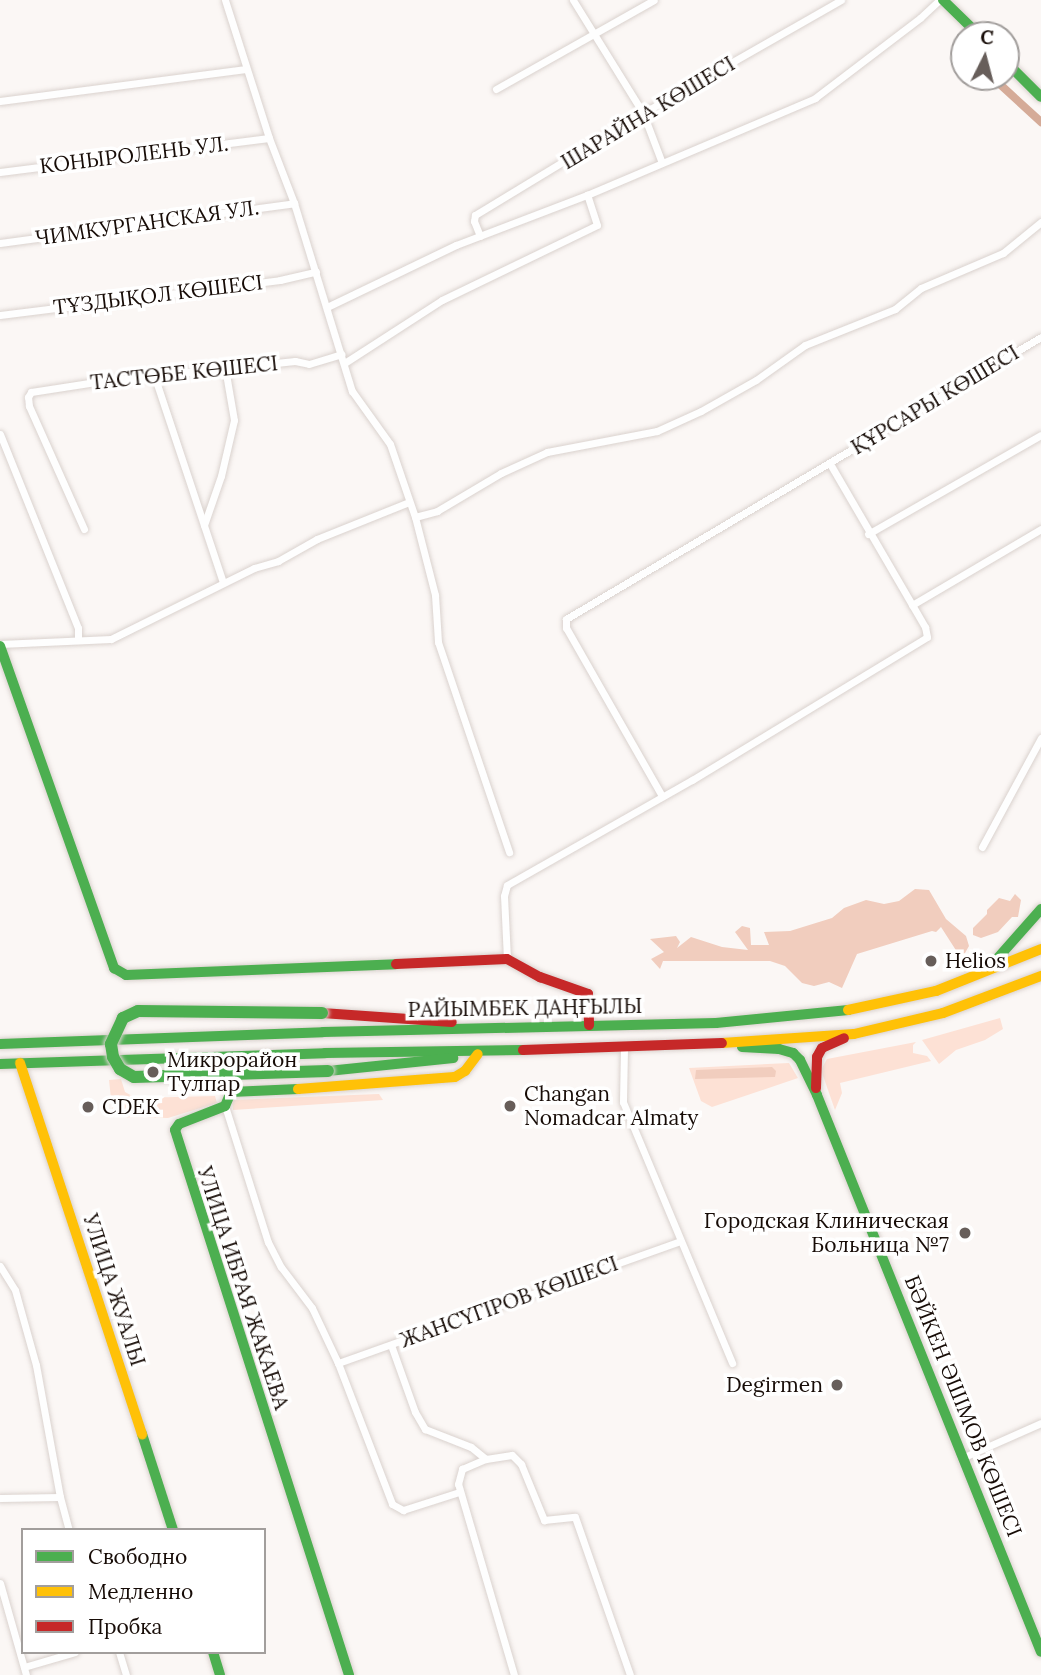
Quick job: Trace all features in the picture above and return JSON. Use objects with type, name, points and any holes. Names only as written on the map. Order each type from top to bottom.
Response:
[{"type":"main road","points":[[941,0],[964,21]]},
{"type":"main road","points":[[1020,76],[1041,97]]},
{"type":"main road","points":[[0,645],[114,968],[126,975],[507,960],[588,994],[589,1025]]},
{"type":"main road","points":[[986,972],[1041,909]]},
{"type":"main road","name":"РАЙЫМБЕК ДАҢҒЫЛЫ","points":[[0,1044],[504,1027],[716,1023],[811,1016],[878,1005],[936,991],[1041,949]]},
{"type":"main road","name":"РАЙЫМБЕК ДАҢҒЫЛЫ","points":[[0,1064],[325,1053],[717,1046],[854,1034],[943,1013],[1041,976]]},
{"type":"main road","points":[[504,1027],[323,1013],[138,1011],[123,1018],[116,1028],[111,1044],[113,1056],[120,1069],[134,1077],[386,1067],[505,1051]]},
{"type":"main road","points":[[817,1095],[817,1058],[831,1042],[854,1034]]},
{"type":"main road","name":"БӘЙКЕН ӘШІМОВ КӨШЕСІ","points":[[717,1046],[779,1049],[793,1053],[800,1060],[817,1095],[1041,1652]]},
{"type":"main road","points":[[387,1084],[456,1077],[465,1071],[478,1054]]},
{"type":"main road","name":"УЛИЦА ЖУАЛЫ","points":[[20,1063],[172,1528]]},
{"type":"main road","name":"УЛИЦА ИБРАЯ ЖАКАЕВА","points":[[349,1675],[175,1137],[179,1124],[225,1106],[231,1092],[387,1084]]},
{"type":"main road","points":[[214,1654],[220,1675]]},
{"type":"street","points":[[225,0],[269,138],[294,203],[352,391],[390,444],[415,517],[435,594],[438,642],[509,852]]},
{"type":"street","points":[[573,0],[643,113],[662,163]]},
{"type":"street","points":[[496,89],[654,0]]},
{"type":"street","name":"ШАРАЙНА КӨШЕСІ","points":[[480,236],[474,221],[475,215],[643,113],[841,0]]},
{"type":"street","points":[[327,307],[480,236],[587,195],[815,97],[941,0]]},
{"type":"street","points":[[0,101],[246,69]]},
{"type":"street","name":"КОНЫРОЛЕНЬ УЛ.","points":[[0,172],[269,138]]},
{"type":"street","name":"ТАСТӨБЕ КӨШЕСІ","points":[[84,529],[28,397],[38,390],[295,360],[309,364],[344,358],[442,300],[597,225],[587,195]]},
{"type":"street","name":"ЧИМКУРГАНСКАЯ УЛ.","points":[[0,243],[294,203]]},
{"type":"street","points":[[415,517],[438,511],[500,473],[547,452],[657,431],[701,411],[756,380],[805,345],[895,309],[921,288],[1003,253],[1041,222]]},
{"type":"street","name":"ТҰЗДЫҚОЛ КӨШЕСІ","points":[[0,315],[280,280],[316,272]]},
{"type":"street","name":"ҚҰРСАРЫ КӨШЕСІ","points":[[662,796],[566,628],[566,619],[1041,337]]},
{"type":"street","points":[[204,525],[221,477],[234,420],[225,368]]},
{"type":"street","points":[[154,375],[223,583]]},
{"type":"street","points":[[0,434],[78,628],[78,640]]},
{"type":"street","points":[[868,534],[1041,435]]},
{"type":"street","points":[[507,960],[504,896],[508,885],[925,640],[928,634],[925,627],[868,534],[830,464]]},
{"type":"street","points":[[0,645],[111,639],[223,583],[278,561],[317,539],[409,502]]},
{"type":"street","points":[[912,605],[1041,529]]},
{"type":"street","points":[[982,846],[1041,738]]},
{"type":"street","points":[[624,1049],[623,1102],[732,1363]]},
{"type":"street","points":[[386,1067],[387,1084]]},
{"type":"street","points":[[225,1106],[268,1242],[281,1267],[312,1308],[338,1363],[392,1504],[403,1510],[459,1492]]},
{"type":"street","name":"ЖАНСҮГІРОВ КӨШЕСІ","points":[[338,1363],[680,1241]]},
{"type":"street","points":[[0,1266],[15,1290],[36,1365],[60,1497],[68,1528]]},
{"type":"street","points":[[391,1345],[415,1412],[425,1429],[471,1447],[486,1459]]},
{"type":"street","points":[[962,1458],[1041,1423]]},
{"type":"street","points":[[514,1675],[459,1492],[462,1469],[486,1459],[517,1457],[544,1520],[575,1517],[630,1675]]},
{"type":"street","points":[[0,1498],[60,1497]]},
{"type":"street","points":[[0,1583],[25,1671],[70,1654]]},
{"type":"street","points":[[120,1654],[126,1675]]},
{"type":"shaded area","points":[[915,889],[929,890],[946,919],[966,936],[969,946],[965,953],[959,955],[941,927],[936,932],[857,954],[842,988],[829,982],[814,986],[802,983],[785,966],[770,961],[663,961],[660,969],[651,959],[664,952],[650,939],[676,936],[680,942],[677,948],[691,937],[722,947],[748,950],[735,932],[742,926],[750,928],[751,945],[769,945],[764,932],[790,931],[832,918],[844,908],[866,900],[884,904],[899,901]]},
{"type":"shaded area","points":[[1015,894],[1021,900],[1018,917],[1012,917],[998,932],[981,938],[973,935],[973,928],[999,898],[1010,901]]},
{"type":"shaded area","points":[[1000,1018],[1003,1029],[985,1040],[956,1050],[939,1064],[922,1040]]},
{"type":"shaded area","points":[[916,1042],[913,1045],[913,1053],[927,1056],[931,1061],[840,1083],[842,1093],[835,1110],[821,1070],[827,1059]]},
{"type":"shaded area","points":[[789,1063],[798,1078],[712,1107],[701,1101],[689,1068]]},
{"type":"shaded area","points":[[772,1067],[776,1071],[775,1077],[695,1079],[696,1070]]},
{"type":"shaded area","points":[[121,1079],[125,1092],[136,1098],[215,1096],[217,1103],[168,1118],[113,1117],[109,1080]]},
{"type":"shaded area","points":[[379,1094],[383,1100],[233,1110],[232,1100]]},
{"type":"waterway","points":[[1007,91],[1041,122]]},
{"type":"traffic: fast","points":[[943,0],[965,21]]},
{"type":"traffic: fast","points":[[1020,76],[1041,97]]},
{"type":"traffic: fast","points":[[0,646],[114,968],[126,975],[396,964]]},
{"type":"traffic: fast","points":[[988,969],[1041,909]]},
{"type":"traffic: fast","points":[[0,1044],[323,1032],[716,1023],[848,1010]]},
{"type":"traffic: fast","points":[[322,1013],[138,1011],[123,1018],[111,1044],[113,1057],[120,1069],[134,1077],[328,1071]]},
{"type":"traffic: fast","points":[[742,1047],[779,1049],[793,1053],[800,1060],[817,1095],[1041,1652]]},
{"type":"traffic: fast","points":[[0,1064],[325,1053],[523,1050]]},
{"type":"traffic: fast","points":[[328,1071],[453,1058]]},
{"type":"traffic: fast","points":[[298,1089],[231,1092],[225,1106],[179,1124],[175,1130],[349,1675]]},
{"type":"traffic: fast","points":[[142,1434],[172,1528]]},
{"type":"traffic: fast","points":[[214,1654],[220,1675]]},
{"type":"traffic: slow","points":[[848,1010],[936,991],[1041,949]]},
{"type":"traffic: slow","points":[[722,1043],[854,1034],[943,1013],[1041,976]]},
{"type":"traffic: slow","points":[[298,1089],[455,1077],[465,1071],[478,1054]]},
{"type":"traffic: slow","points":[[20,1063],[142,1434]]},
{"type":"traffic: jam","points":[[396,964],[507,959],[540,977],[588,994],[589,1025]]},
{"type":"traffic: jam","points":[[322,1013],[452,1022]]},
{"type":"traffic: jam","points":[[816,1088],[817,1057],[822,1048],[844,1038]]},
{"type":"traffic: jam","points":[[523,1050],[722,1043]]},
{"type":"place","name":"Helios","points":[[931,961]]},
{"type":"place","name":"Микрорайон Тулпар","points":[[153,1072]]},
{"type":"place","name":"Changan Nomadcar Almaty","points":[[510,1106]]},
{"type":"place","name":"CDEK","points":[[88,1107]]},
{"type":"place","name":"Городская Клиническая Больница №7","points":[[965,1233]]},
{"type":"place","name":"Degirmen","points":[[837,1385]]}]
